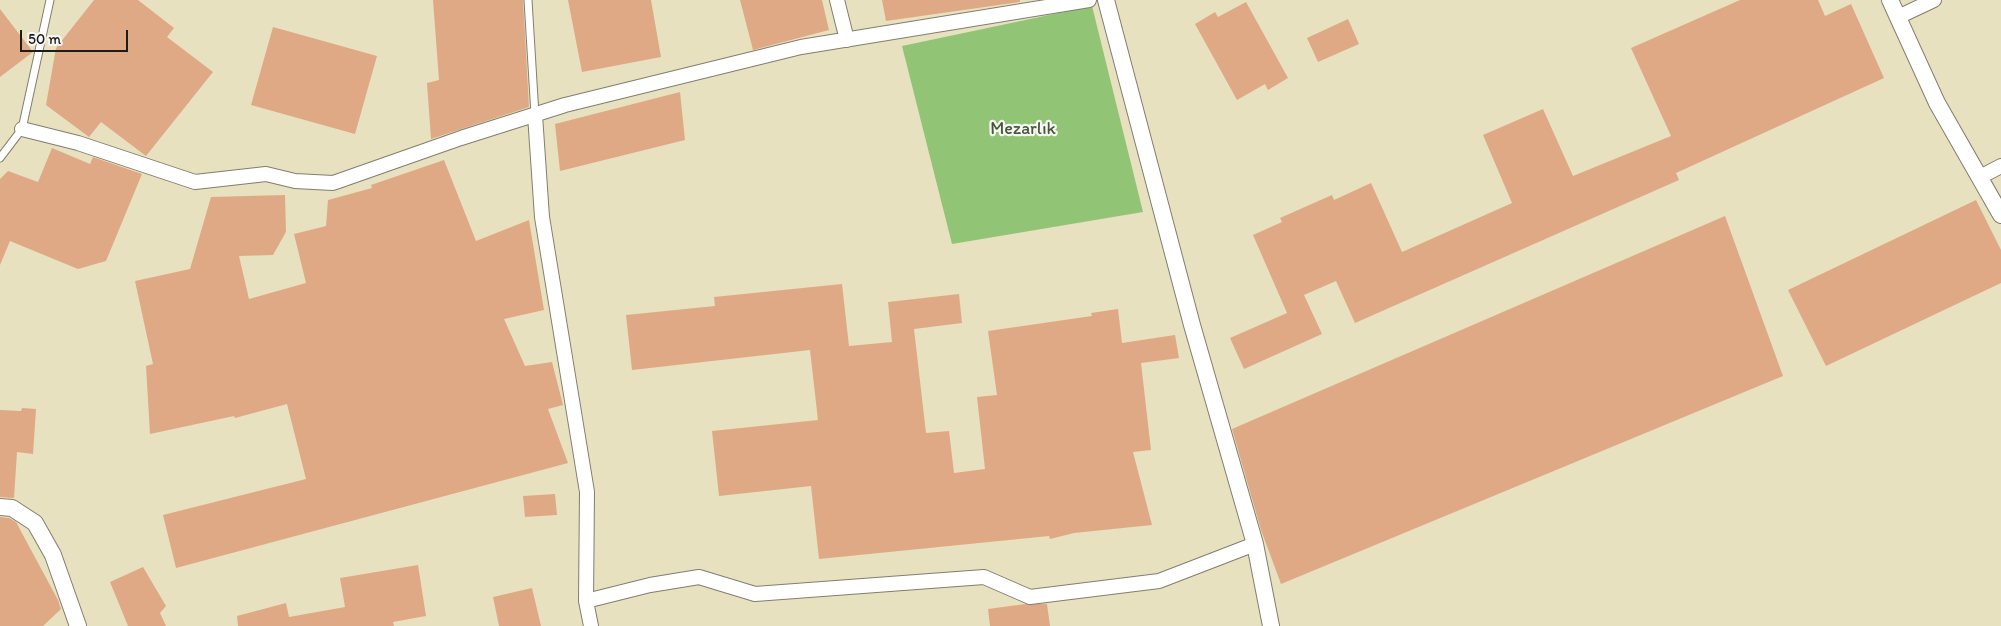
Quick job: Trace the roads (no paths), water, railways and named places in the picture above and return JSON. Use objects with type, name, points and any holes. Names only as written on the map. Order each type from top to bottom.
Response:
[{"type":"street","points":[[837,0],[847,40]]},
{"type":"street","points":[[22,128],[78,142],[195,182],[266,174],[295,181],[333,183],[565,105],[801,47],[1089,0]]},
{"type":"street","points":[[1106,0],[1192,325],[1255,544],[1271,626]]},
{"type":"street","points":[[1890,0],[1937,103],[2001,215]]},
{"type":"street","points":[[1898,17],[1934,0]]},
{"type":"street","points":[[535,115],[542,217],[587,492],[586,602],[591,626]]},
{"type":"street","points":[[1980,177],[2001,166]]},
{"type":"street","points":[[0,507],[12,508],[35,523],[53,555],[78,626]]},
{"type":"street","points":[[586,602],[650,585],[699,577],[756,594],[984,577],[1030,597],[1159,581],[1255,544]]},
{"type":"lane","points":[[0,158],[22,128],[50,0]]},
{"type":"lane","points":[[528,0],[535,115]]},
{"type":"park label","name":"Mezarlık","points":[[1023,129]]}]
